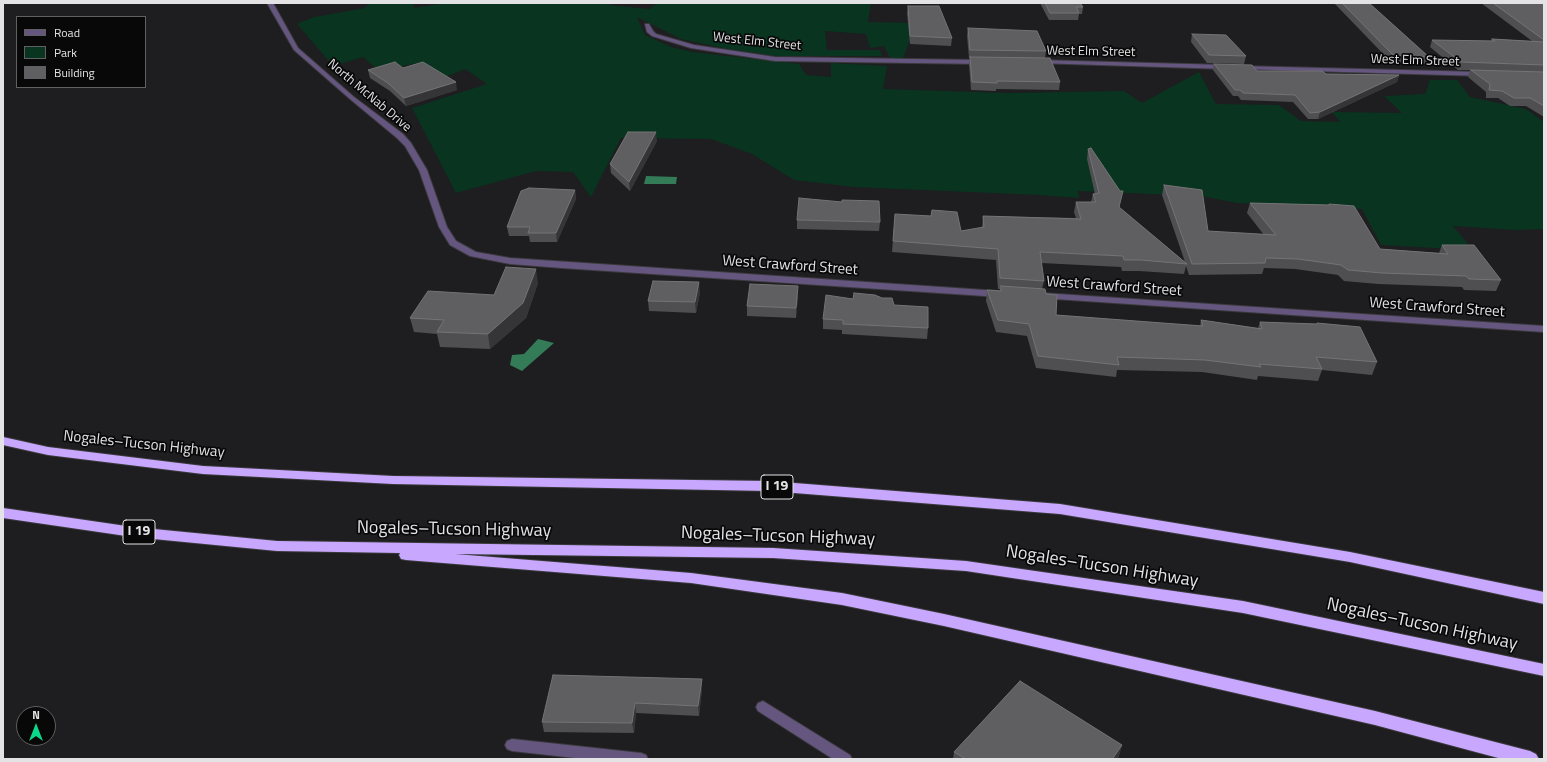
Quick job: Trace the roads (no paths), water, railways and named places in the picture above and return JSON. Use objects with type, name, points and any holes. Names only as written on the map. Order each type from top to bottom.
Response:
[{"type":"highway","name":"Nogales–Tucson Highway","points":[[3,441],[48,451],[202,470],[393,480],[770,486],[1060,509],[1350,557],[1544,598]]},
{"type":"highway","name":"Nogales–Tucson Highway","points":[[3,513],[133,532],[277,546],[773,553],[966,566],[1243,607],[1544,670]]},
{"type":"highway","points":[[277,546],[691,578],[842,599],[944,620],[1367,716],[1530,759]]},
{"type":"street","name":"North McNab Drive","points":[[270,3],[296,49],[352,98],[400,136],[408,145],[423,170],[443,227],[453,243],[473,254],[510,261],[562,265]]},
{"type":"street","name":"West Elm Street","points":[[647,25],[650,32],[654,35],[693,47],[775,59],[989,62]]},
{"type":"street","name":"West Elm Street","points":[[1029,62],[1488,75]]},
{"type":"street","name":"West Crawford Street","points":[[562,265],[1013,294]]},
{"type":"street","name":"West Crawford Street","points":[[1037,296],[1544,329]]},
{"type":"street","points":[[762,707],[845,759]]},
{"type":"street","points":[[512,745],[641,759]]}]
